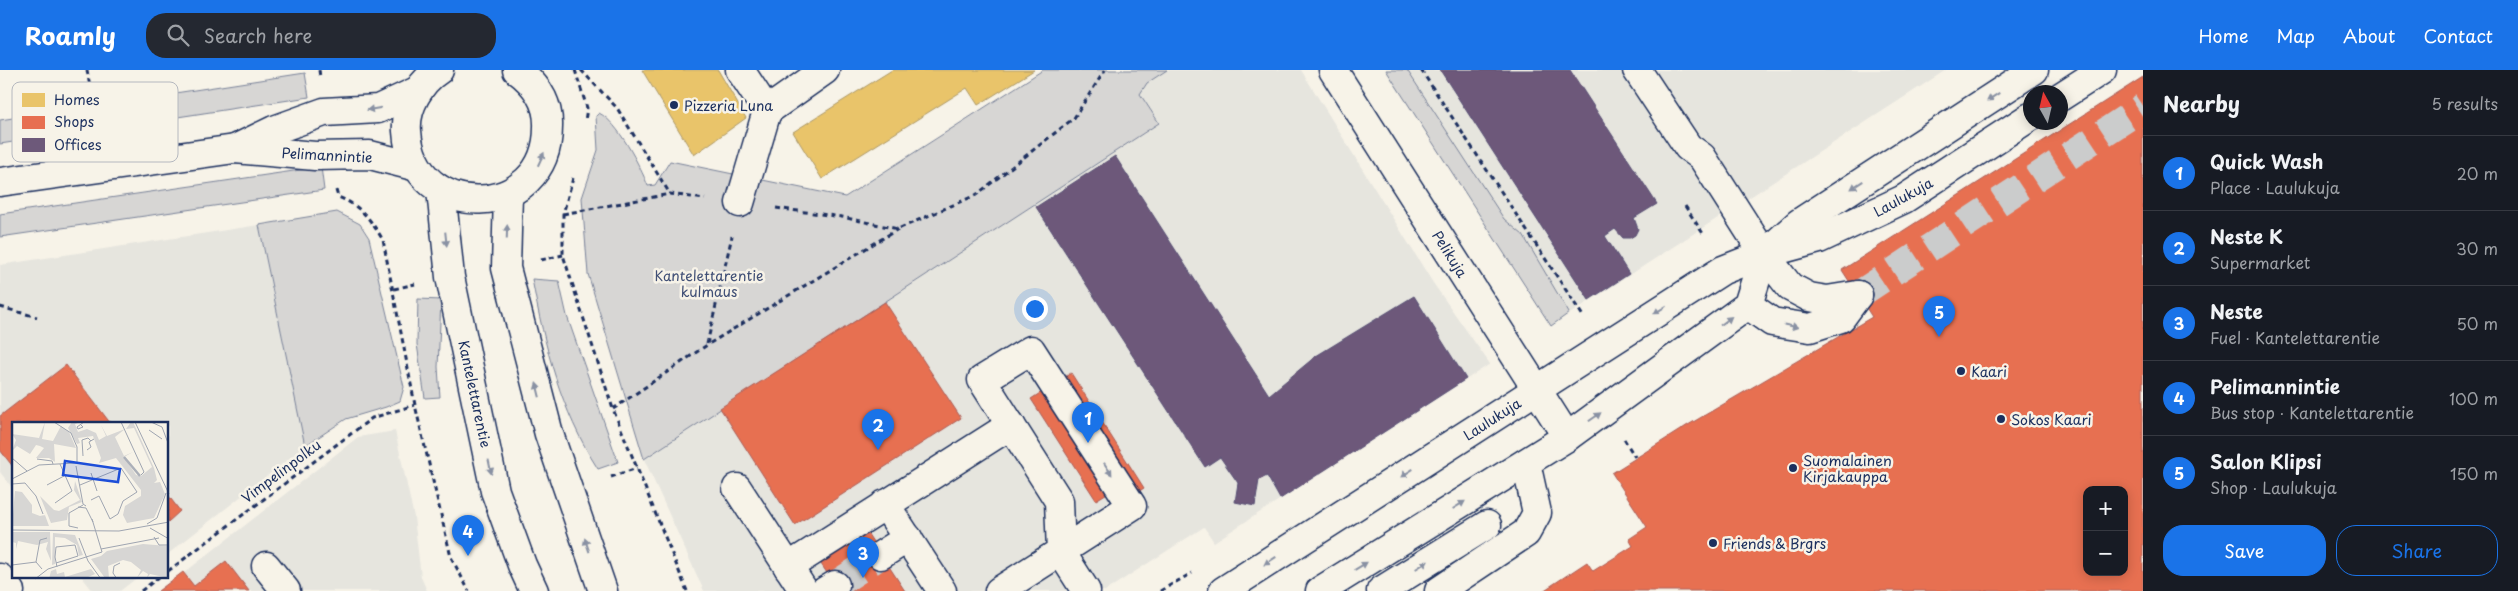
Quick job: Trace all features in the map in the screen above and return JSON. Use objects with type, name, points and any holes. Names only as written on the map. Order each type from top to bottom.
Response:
[{"type":"street","points":[[439,70],[418,90],[410,108],[407,129],[409,149],[418,167],[428,180],[441,190],[457,197],[474,200],[492,199],[508,194],[527,181],[541,163],[548,142],[548,118],[542,97],[524,73]]},
{"type":"street","points":[[740,70],[767,111]]},
{"type":"street","points":[[740,203],[767,111],[825,70]]},
{"type":"street","name":"Pelikuja","points":[[1333,70],[1567,437]]},
{"type":"street","points":[[1637,70],[1688,147],[1702,157],[1764,254],[1790,287],[1809,297],[1826,300],[1858,295],[1841,318],[1810,328],[1772,322],[1748,305]]},
{"type":"street","points":[[1320,591],[1567,437],[1748,305],[1764,254],[1799,223],[2034,70]]},
{"type":"street","points":[[2068,92],[2102,70]]},
{"type":"street","name":"Pelimannintie","points":[[235,149],[274,130],[324,112],[378,110],[418,90]]},
{"type":"street","name":"Laulukuja","points":[[1223,591],[1723,270],[1764,254],[1819,239],[1904,199],[2023,122]]},
{"type":"street","name":"Pelimannintie","points":[[178,157],[235,149],[315,156],[370,155],[418,167]]},
{"type":"street","name":"Pelimannintie","points":[[0,182],[142,162]]},
{"type":"street","name":"Kantelettarentie","points":[[441,190],[450,277],[495,491],[522,565],[534,591]]},
{"type":"street","points":[[508,194],[506,268],[549,434],[603,591]]},
{"type":"street","points":[[999,591],[1061,552],[1132,506],[1031,350],[982,380],[1059,501],[1061,552],[1086,591]]},
{"type":"street","points":[[788,567],[1011,425]]},
{"type":"street","points":[[1439,591],[1526,533],[1537,513],[1526,463]]},
{"type":"street","points":[[737,488],[804,591]]},
{"type":"street","points":[[886,504],[942,591]]},
{"type":"street","points":[[1381,591],[1487,524]]},
{"type":"street","points":[[882,555],[908,538]]},
{"type":"street","points":[[266,566],[286,591]]},
{"type":"street","points":[[0,578],[10,591]]},
{"type":"path","points":[[575,70],[587,108],[585,127]]},
{"type":"path","points":[[581,70],[617,108],[670,194]]},
{"type":"path","points":[[613,409],[707,345],[898,229],[976,195],[1074,118],[1105,70]]},
{"type":"path","points":[[1421,70],[1583,316]]},
{"type":"path","points":[[575,172],[563,214],[563,255],[613,409],[687,591]]},
{"type":"path","points":[[563,214],[670,194],[842,217],[898,229]]},
{"type":"path","points":[[338,197],[348,201],[370,219],[383,240],[415,405],[451,557],[469,591]]},
{"type":"path","points":[[707,345],[740,203]]},
{"type":"path","points":[[1685,206],[1704,235]]},
{"type":"path","points":[[0,307],[37,316]]},
{"type":"path","name":"Vimpelinpolku","points":[[169,570],[372,418],[415,405]]},
{"type":"path","points":[[611,477],[637,468]]},
{"type":"path","points":[[141,591],[158,578]]},
{"type":"shaded area","points":[[1167,70],[1301,70],[1433,283],[1490,364],[1214,542],[1204,527],[1105,591],[704,591],[644,459],[1159,123],[1140,94],[1146,83]]},
{"type":"shaded area","points":[[1385,70],[1946,70],[1551,326]]},
{"type":"shaded area","points":[[259,225],[305,446],[169,553],[169,422],[12,422],[12,487],[0,472],[0,265]]},
{"type":"shaded area","points":[[395,431],[414,517],[421,577],[427,591],[161,591],[358,437]]},
{"type":"shaded area","points":[[83,578],[137,578],[120,591],[93,591]]},
{"type":"green space","name":"Kantelettarentie kulmaus","points":[[1043,70],[1167,70],[1147,83],[1140,94],[1159,123],[644,459],[588,274],[582,198],[598,150],[596,116],[599,113],[614,125],[621,135],[640,167],[648,186],[655,185],[670,161],[845,197]]},
{"type":"green space","points":[[1386,70],[1407,70],[1504,219],[1523,235],[1569,313],[1551,326]]},
{"type":"green space","points":[[305,73],[309,97],[178,117],[178,93]]},
{"type":"green space","points":[[12,118],[12,142],[0,144],[0,120]]},
{"type":"green space","points":[[321,167],[324,190],[0,237],[0,214]]},
{"type":"green space","points":[[337,212],[360,224],[369,238],[404,387],[400,401],[346,419],[305,446],[259,225]]},
{"type":"green space","points":[[532,279],[559,281],[567,316],[618,462],[598,469],[573,424],[549,354]]},
{"type":"green space","points":[[418,299],[441,300],[438,367],[440,397],[425,398],[417,344]]},
{"type":"building: Homes","points":[[642,70],[718,70],[746,118],[694,155]]},
{"type":"building: Homes","points":[[892,70],[1034,70],[978,105],[967,88],[822,179],[793,132]]},
{"type":"building: Shops","name":"Kaari","points":[[2143,77],[2143,591],[1543,591],[1587,562],[1593,571],[1633,546],[1629,539],[1647,527],[1612,473],[1688,425],[1872,317],[1842,270],[2060,130],[2068,130],[2068,125]]},
{"type":"building: Shops","points":[[885,302],[961,418],[795,525],[720,408]]},
{"type":"building: Shops","points":[[66,365],[109,422],[12,422],[12,465],[0,450],[0,416]]},
{"type":"building: Shops","points":[[1071,373],[1144,488],[1118,505],[1109,492],[1096,500],[1031,399]]},
{"type":"building: Shops","points":[[169,496],[180,511],[169,521]]},
{"type":"building: Shops","points":[[862,525],[905,591],[839,591],[815,555]]},
{"type":"building: Shops","points":[[226,561],[249,591],[158,591],[183,572],[194,586]]},
{"type":"building: Offices","points":[[1440,70],[1570,70],[1657,204],[1634,218],[1638,229],[1635,235],[1630,238],[1623,238],[1615,229],[1605,236],[1629,274],[1589,300]]},
{"type":"building: Offices","points":[[1115,156],[1269,395],[1316,356],[1414,296],[1466,379],[1280,499],[1267,476],[1259,480],[1255,506],[1235,502],[1238,483],[1220,457],[1205,467],[1036,207]]},
{"type":"tunnel","points":[[1858,295],[2143,107]]},
{"type":"tunnel","points":[[835,585],[881,555]]},
{"type":"place","name":"Pizzeria Luna","points":[[674,105]]},
{"type":"place","name":"Salon Klipsi","points":[[1939,337]]},
{"type":"place","name":"Kaari","points":[[1961,371]]},
{"type":"place","name":"Sokos Kaari","points":[[2001,419]]},
{"type":"place","name":"Quick Wash","points":[[1088,443]]},
{"type":"place","name":"Neste K","points":[[878,450]]},
{"type":"place","name":"Suomalainen Kirjakauppa","points":[[1793,468]]},
{"type":"place","name":"Friends & Brgrs","points":[[1713,543]]},
{"type":"place","name":"Pelimannintie","points":[[468,556]]},
{"type":"place","name":"Neste","points":[[863,578]]}]
